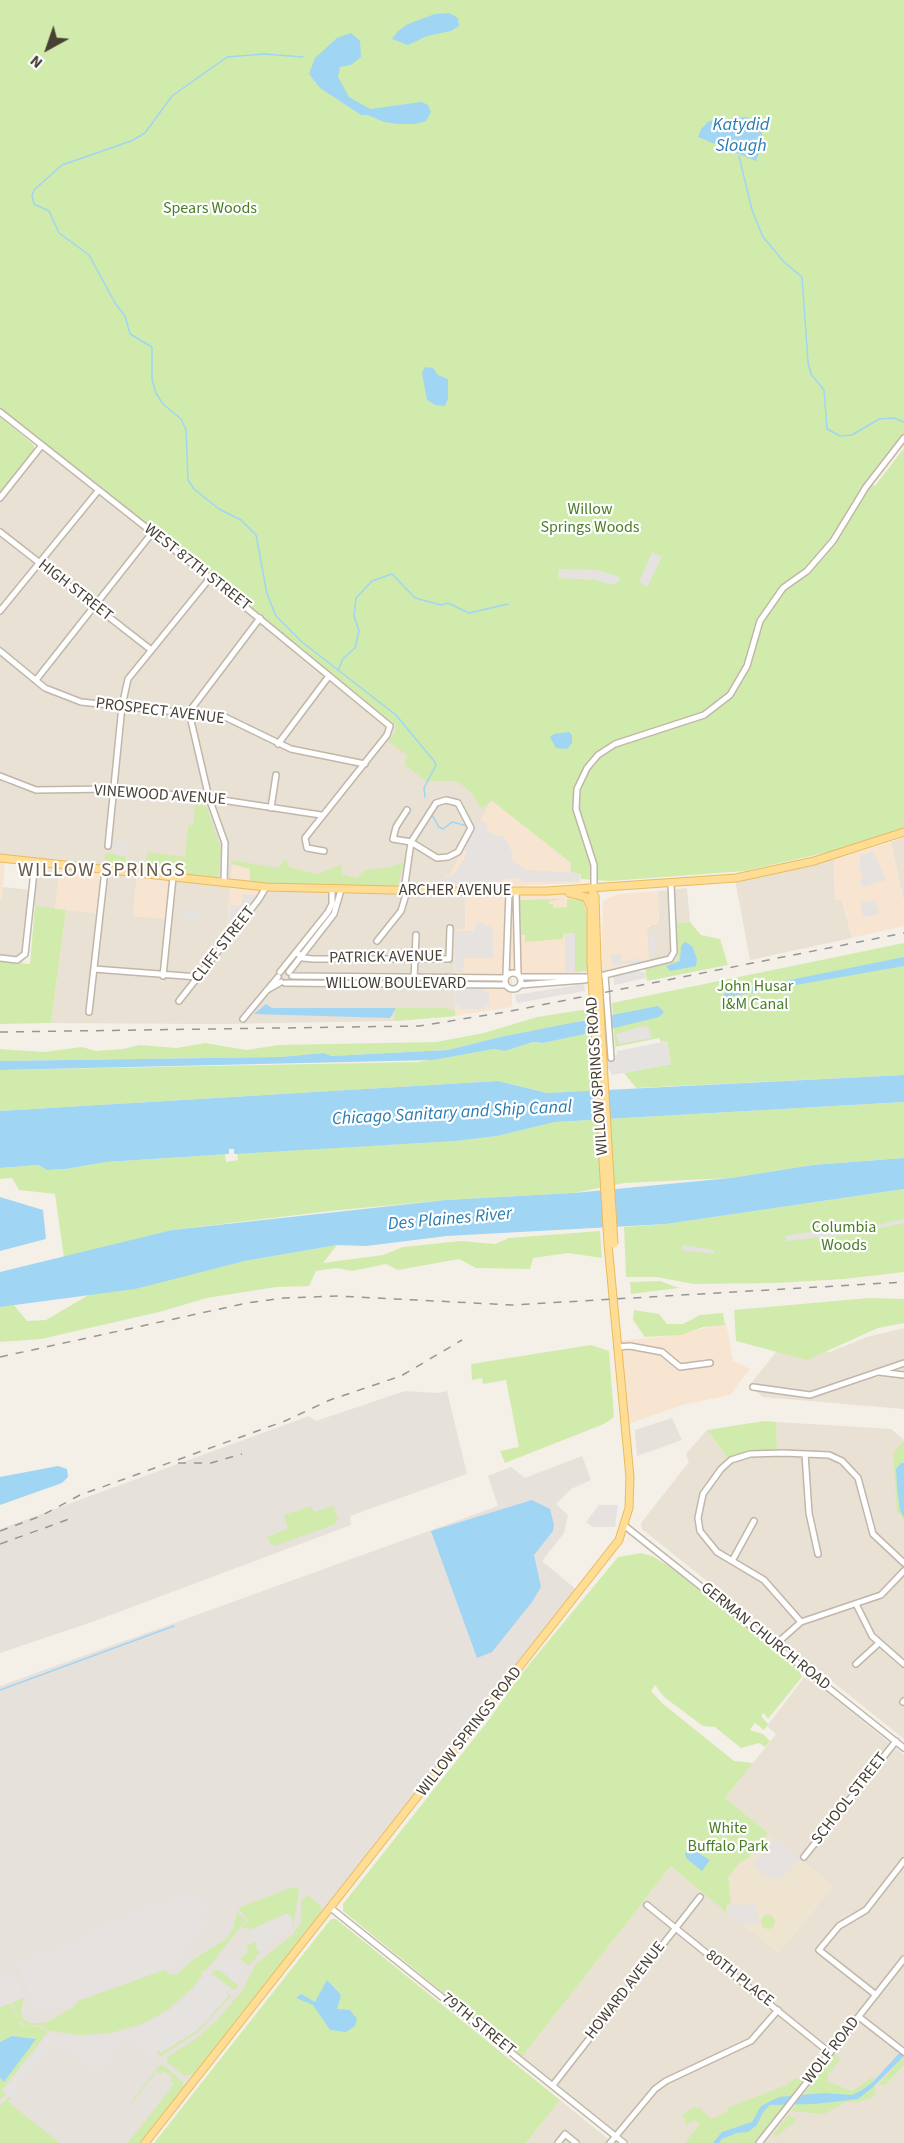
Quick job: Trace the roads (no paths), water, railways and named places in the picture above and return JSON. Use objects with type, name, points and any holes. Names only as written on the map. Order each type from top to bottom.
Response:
[{"type":"main road","name":"ARCHER AVENUE","points":[[0,858],[266,887],[513,892],[671,884],[736,878],[851,850],[904,832]]},
{"type":"main road","name":"WILLOW SPRINGS ROAD","points":[[145,2143],[604,1562],[619,1540],[625,1526],[630,1501],[630,1477],[617,1347],[591,908],[594,888]]},
{"type":"main road","name":"WILLOW SPRINGS ROAD","points":[[594,888],[594,962]]},
{"type":"main road","points":[[559,890],[586,897],[591,908]]},
{"type":"street","name":"WEST 87TH STREET","points":[[0,412],[260,618],[385,721],[390,728],[365,764]]},
{"type":"street","name":"WILLOW SPRINGS ROAD","points":[[594,888],[594,866],[576,808],[577,789],[587,768],[598,755],[615,744],[704,715],[730,695],[747,666],[760,621],[783,588],[807,571],[833,541],[866,487],[904,438]]},
{"type":"street","points":[[0,498],[42,445]]},
{"type":"street","points":[[0,611],[98,491]]},
{"type":"street","name":"HIGH STREET","points":[[0,532],[150,650]]},
{"type":"street","points":[[36,680],[152,533]]},
{"type":"street","points":[[108,846],[122,706],[128,679],[210,578]]},
{"type":"street","points":[[224,882],[225,843],[209,798],[189,712],[260,618]]},
{"type":"street","name":"PROSPECT AVENUE","points":[[0,651],[55,693],[81,702],[225,717],[278,744],[300,751],[365,764]]},
{"type":"street","points":[[278,744],[329,676]]},
{"type":"street","points":[[324,851],[310,850],[304,842],[321,815],[365,764]]},
{"type":"street","points":[[271,807],[276,775]]},
{"type":"street","name":"VINEWOOD AVENUE","points":[[0,776],[46,791],[113,789],[209,798],[321,815]]},
{"type":"street","points":[[377,941],[403,907],[411,842],[422,822],[440,801],[450,800],[458,803],[471,824],[463,845],[448,858],[432,856],[411,842],[393,837],[407,810]]},
{"type":"street","points":[[0,958],[22,958],[25,951],[35,862]]},
{"type":"street","points":[[89,1012],[105,870]]},
{"type":"street","points":[[163,976],[173,877]]},
{"type":"street","points":[[513,892],[507,916],[506,985],[513,989],[520,985],[561,983],[605,975],[672,957],[671,884]]},
{"type":"street","name":"CLIFF STREET","points":[[178,1001],[260,899],[266,887]]},
{"type":"street","points":[[281,979],[331,908],[332,890]]},
{"type":"street","points":[[243,1019],[266,991],[291,974],[298,954],[334,914],[340,890]]},
{"type":"street","points":[[513,892],[518,915],[520,985]]},
{"type":"street","points":[[507,916],[518,915]]},
{"type":"street","name":"PATRICK AVENUE","points":[[298,954],[313,959],[450,959],[450,928]]},
{"type":"street","points":[[415,981],[416,935]]},
{"type":"street","points":[[506,960],[518,961]]},
{"type":"street","points":[[94,969],[198,977]]},
{"type":"street","points":[[506,976],[513,972],[519,976],[590,977]]},
{"type":"street","name":"WILLOW BOULEVARD","points":[[281,979],[291,974],[506,985]]},
{"type":"street","points":[[605,975],[611,1058]]},
{"type":"street","name":"WILLOW BOULEVARD","points":[[281,979],[415,981],[506,976]]},
{"type":"street","points":[[617,1347],[630,1346],[662,1353],[680,1367],[710,1363]]},
{"type":"street","points":[[753,1388],[810,1395],[904,1363]]},
{"type":"street","points":[[874,1372],[904,1375]]},
{"type":"street","points":[[801,1622],[764,1580],[713,1548],[700,1531],[698,1509],[705,1490],[721,1469],[738,1457],[773,1453],[829,1455],[849,1466],[862,1487],[873,1534],[904,1563]]},
{"type":"street","points":[[804,1454],[809,1513],[818,1554]]},
{"type":"street","points":[[732,1561],[754,1521]]},
{"type":"street","name":"GERMAN CHURCH ROAD","points":[[625,1526],[904,1748]]},
{"type":"street","points":[[775,1645],[801,1622],[885,1592],[904,1571]]},
{"type":"street","points":[[856,1604],[863,1623],[879,1643],[903,1663]]},
{"type":"street","points":[[856,1665],[879,1643]]},
{"type":"street","name":"SCHOOL STREET","points":[[804,1857],[896,1741]]},
{"type":"street","points":[[876,1995],[819,1950],[844,1922],[866,1910],[904,1861]]},
{"type":"street","name":"HOWARD AVENUE","points":[[553,2085],[700,1897]]},
{"type":"street","name":"80TH PLACE","points":[[646,1905],[830,2053]]},
{"type":"street","name":"79TH STREET","points":[[332,1909],[624,2143]]},
{"type":"street","name":"WOLF ROAD","points":[[759,2143],[904,1959]]},
{"type":"street","points":[[610,2143],[655,2089],[666,2081],[751,2041],[778,2010]]},
{"type":"street","points":[[859,2017],[904,2052]]},
{"type":"street","points":[[558,2143],[565,2134],[576,2143]]},
{"type":"water","points":[[449,13],[458,18],[459,26],[451,31],[427,36],[408,45],[392,39],[408,24],[435,14]]},
{"type":"water","points":[[351,33],[360,41],[361,57],[351,65],[340,67],[338,77],[349,97],[370,109],[422,102],[428,105],[431,112],[426,121],[416,124],[399,124],[361,115],[320,88],[309,74],[315,58],[337,38]]},
{"type":"water","name":"Katydid Slough","points":[[747,117],[762,130],[762,144],[756,161],[698,137],[701,129],[709,121]]},
{"type":"water","points":[[425,367],[433,368],[438,375],[448,379],[448,399],[445,406],[435,405],[427,400],[422,373]]},
{"type":"water","points":[[569,732],[572,735],[572,743],[567,749],[556,748],[550,737],[554,734]]},
{"type":"water","points":[[685,942],[692,946],[697,959],[696,966],[670,971],[666,966],[680,961],[681,946]]},
{"type":"water","points":[[904,957],[904,966],[722,998],[725,993]]},
{"type":"water","points":[[266,1004],[272,1008],[396,1008],[390,1018],[254,1014]]},
{"type":"water","points":[[658,1006],[664,1012],[659,1017],[618,1027],[543,1043],[533,1042],[505,1051],[494,1049],[433,1060],[0,1070],[0,1061],[280,1057],[324,1053],[331,1056],[448,1050],[500,1037]]},
{"type":"water","name":"Chicago Sanitary and Ship Canal","points":[[904,1075],[904,1102],[555,1122],[497,1136],[456,1141],[234,1154],[234,1149],[229,1149],[229,1154],[106,1162],[66,1169],[47,1170],[38,1165],[0,1168],[0,1111],[498,1081],[547,1093]]},
{"type":"water","name":"Des Plaines River","points":[[904,1158],[904,1189],[666,1224],[447,1236],[366,1246],[337,1245],[245,1261],[135,1289],[0,1307],[0,1272],[172,1230],[446,1200],[574,1193],[731,1178],[813,1165]]},
{"type":"water","points":[[0,1197],[43,1210],[46,1239],[0,1251]]},
{"type":"water","points":[[904,1463],[904,1518],[900,1510],[896,1469]]},
{"type":"water","points":[[58,1466],[67,1469],[68,1477],[62,1483],[0,1505],[0,1477]]},
{"type":"water","points":[[532,1500],[550,1509],[554,1525],[553,1531],[534,1555],[541,1587],[532,1602],[492,1652],[477,1658],[431,1531]]},
{"type":"water","points":[[692,1849],[710,1860],[702,1871],[686,1858],[685,1853]]},
{"type":"water","points":[[327,1980],[341,1995],[337,2009],[350,2010],[357,2019],[355,2026],[346,2032],[330,2030],[313,2005],[296,1998],[301,1994],[315,2002]]},
{"type":"water","points":[[12,2036],[36,2039],[4,2082],[0,2078],[0,2042]]},
{"type":"water","points":[[904,2048],[904,2056],[858,2099],[815,2104],[770,2105],[763,2112],[757,2125],[748,2132],[737,2133],[722,2139],[719,2143],[713,2143],[722,2132],[752,2122],[761,2106],[779,2097],[824,2093],[852,2095],[872,2083]]},
{"type":"waterway","points":[[303,57],[264,54],[227,57],[172,96],[145,133],[131,141],[62,165],[34,190],[32,196],[34,204],[49,211],[59,233],[89,255],[115,303],[125,316],[130,334],[152,347],[152,379],[156,393],[163,404],[181,419],[186,430],[188,480],[194,489],[219,509],[241,520],[256,535],[267,594],[276,616],[302,642],[396,715],[434,761],[436,765],[424,788],[425,797]]},
{"type":"waterway","points":[[739,156],[752,210],[763,237],[784,262],[802,277],[808,362],[811,374],[824,390],[827,429],[840,436],[852,435],[879,419],[894,418],[904,422]]},
{"type":"waterway","points":[[338,670],[343,659],[355,648],[359,631],[354,616],[356,598],[372,581],[392,574],[415,598],[441,605],[448,603],[469,613],[508,604]]},
{"type":"waterway","points":[[432,815],[439,827],[443,829],[452,822],[467,826]]},
{"type":"waterway","points":[[0,1690],[174,1626]]},
{"type":"railway","points":[[0,1032],[419,1026],[506,1012],[904,933]]},
{"type":"railway","points":[[0,1357],[247,1303],[284,1298],[338,1296],[512,1305],[904,1282]]},
{"type":"railway","points":[[0,1531],[41,1516],[80,1495],[285,1421],[330,1400],[401,1376],[462,1340]]},
{"type":"railway","points":[[178,1463],[211,1463],[242,1454]]},
{"type":"railway","points":[[0,1544],[72,1518]]},
{"type":"district","name":"WILLOW SPRINGS","points":[[102,872]]},
{"type":"park label","name":"Spears Woods","points":[[210,209]]},
{"type":"park label","name":"Willow Springs Woods","points":[[590,519]]},
{"type":"park label","name":"John Husar I&M Canal","points":[[755,996]]},
{"type":"park label","name":"Columbia Woods","points":[[844,1237]]},
{"type":"park label","name":"White Buffalo Park","points":[[728,1838]]}]
